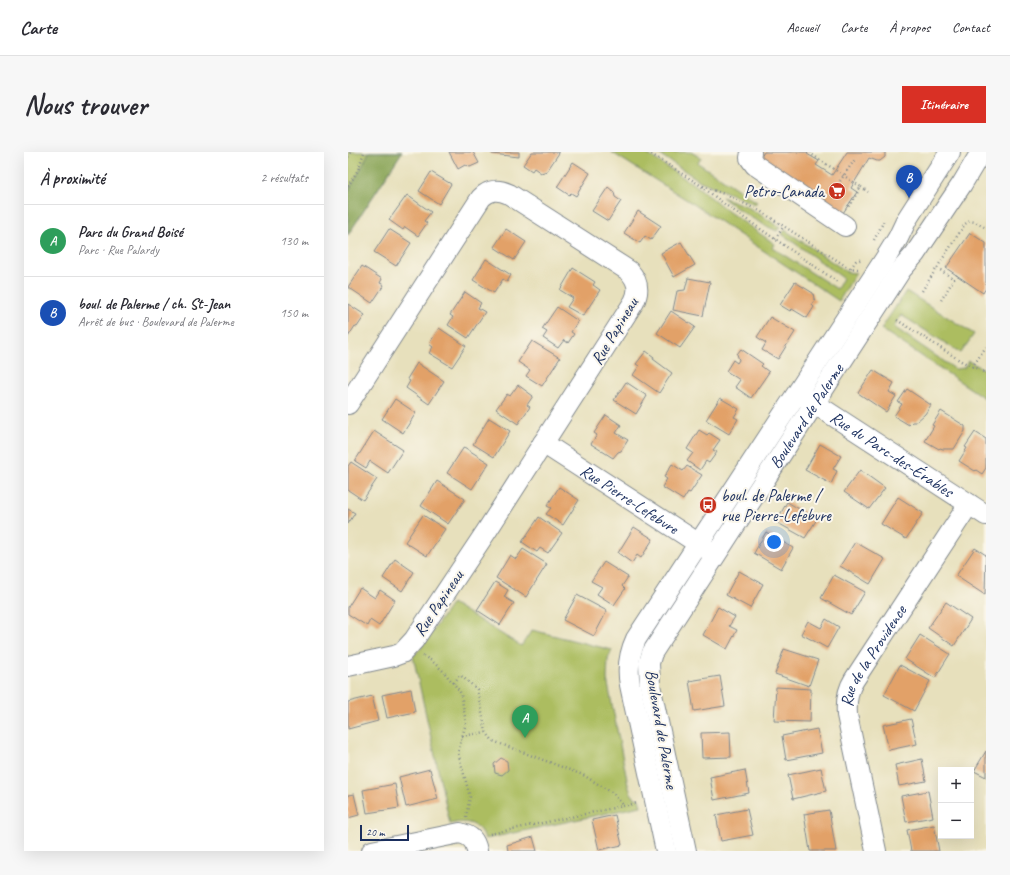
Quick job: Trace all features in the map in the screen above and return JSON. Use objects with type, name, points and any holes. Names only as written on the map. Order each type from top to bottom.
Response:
[{"type":"street","points":[[751,152],[750,158],[755,165],[845,218]]},
{"type":"street","name":"Boulevard de Palerme","points":[[686,851],[650,685],[649,663],[652,653],[814,404],[893,265],[898,238],[907,219],[950,152]]},
{"type":"street","name":"Boulevard de Palerme","points":[[666,851],[628,674],[630,656],[636,639],[798,393],[893,265],[915,254],[962,184],[981,152]]},
{"type":"street","name":"Rue Papineau","points":[[348,404],[481,198],[486,193],[498,190],[509,194],[629,271],[637,281],[638,295],[634,302],[477,545],[408,648],[402,653],[394,656],[348,666]]},
{"type":"street","name":"Rue du Parc-des-Érables","points":[[798,393],[986,515]]},
{"type":"street","name":"Rue Pierre-Lefebvre","points":[[543,443],[715,554]]},
{"type":"street","name":"Rue de la Providence","points":[[876,851],[847,715],[848,692],[854,680],[969,504]]},
{"type":"street","points":[[372,851],[451,834],[460,833],[471,837]]},
{"type":"path","points":[[348,157],[351,152]]},
{"type":"path","points":[[348,186],[358,170],[364,152]]},
{"type":"path","points":[[648,152],[700,185],[727,206],[839,283]]},
{"type":"path","points":[[811,152],[811,154],[868,192]]},
{"type":"path","points":[[840,181],[856,158]]},
{"type":"path","points":[[700,185],[745,203],[846,266],[862,270]]},
{"type":"path","points":[[845,218],[861,187]]},
{"type":"path","points":[[922,291],[965,224],[970,221],[986,228]]},
{"type":"path","points":[[775,239],[784,226]]},
{"type":"path","points":[[851,268],[856,261],[864,259],[866,256]]},
{"type":"path","points":[[937,268],[954,279]]},
{"type":"path","points":[[940,302],[957,275]]},
{"type":"path","points":[[897,320],[961,361],[986,373]]},
{"type":"path","points":[[972,367],[986,347]]},
{"type":"path","points":[[422,655],[432,661],[454,683],[461,694],[466,718],[458,752],[470,797],[469,806],[471,837],[631,804]]},
{"type":"path","points":[[454,683],[460,675],[477,689],[486,732],[493,741],[583,775],[613,793],[624,806]]},
{"type":"path","points":[[462,736],[486,732]]},
{"type":"green space","points":[[348,152],[402,152],[348,235]]},
{"type":"green space","points":[[369,152],[402,152],[348,235],[348,192]]},
{"type":"green space","points":[[611,152],[644,152],[698,187],[729,212],[775,244],[773,248],[837,289],[843,278],[782,234],[785,230],[847,272],[856,273],[839,301],[695,205]]},
{"type":"green space","points":[[656,152],[691,152],[701,158],[698,163],[757,202],[755,204],[700,181]]},
{"type":"green space","points":[[722,197],[746,206],[780,227],[777,231],[762,224],[742,212]]},
{"type":"green space","points":[[906,291],[974,334],[961,353],[901,315],[894,327],[955,369],[964,368],[968,361],[986,370],[986,399],[881,329]]},
{"type":"green space","points":[[452,603],[521,646],[532,630],[612,650],[608,659],[607,679],[628,785],[633,796],[639,799],[641,806],[485,839],[479,829],[471,824],[462,822],[450,824],[413,656],[421,648]]},
{"type":"building","points":[[449,152],[473,152],[479,163],[470,167],[465,165],[458,169]]},
{"type":"building","points":[[490,152],[519,152],[519,157],[492,154]]},
{"type":"building","points":[[532,152],[559,153],[547,171],[541,173],[534,168],[532,171],[523,165]]},
{"type":"building","points":[[764,152],[809,152],[807,154],[819,161],[816,165],[832,175],[847,152],[885,152],[885,157],[880,161],[869,158],[851,188],[857,192],[841,216],[758,162]]},
{"type":"building","points":[[573,162],[590,173],[576,196],[571,193],[569,195],[557,187]]},
{"type":"building","points":[[431,172],[451,184],[439,204],[419,191]]},
{"type":"building","points":[[608,187],[614,192],[615,197],[621,201],[608,221],[592,211]]},
{"type":"building","points":[[407,195],[431,212],[424,221],[427,223],[418,236],[405,227],[403,230],[389,220]]},
{"type":"building","points":[[638,211],[661,226],[651,240],[645,236],[640,243],[624,233]]},
{"type":"building","points":[[389,229],[411,243],[396,266],[374,252]]},
{"type":"building","points":[[506,229],[526,242],[514,260],[494,247]]},
{"type":"building","points":[[970,233],[986,243],[986,288],[983,293],[946,268]]},
{"type":"building","points":[[681,242],[695,265],[674,277],[661,253]]},
{"type":"building","points":[[486,259],[511,275],[507,282],[503,279],[494,293],[473,280]]},
{"type":"building","points":[[362,266],[382,279],[380,283],[384,285],[372,303],[348,287]]},
{"type":"building","points":[[573,268],[595,282],[593,285],[600,290],[583,316],[567,307],[573,298],[560,290]]},
{"type":"building","points":[[688,278],[710,282],[703,316],[673,310],[677,291],[685,290]]},
{"type":"building","points":[[795,282],[813,293],[814,299],[816,300],[812,305],[814,307],[807,318],[792,309],[790,311],[780,305]]},
{"type":"building","points":[[465,292],[481,303],[478,308],[485,312],[468,338],[448,325],[453,317],[450,315]]},
{"type":"building","points":[[348,304],[365,315],[348,337]]},
{"type":"building","points":[[557,307],[578,321],[571,332],[574,334],[568,343],[564,340],[558,348],[543,338],[547,332],[542,329]]},
{"type":"building","points":[[671,311],[695,327],[680,348],[657,333]]},
{"type":"building","points":[[770,317],[795,332],[778,359],[762,350],[766,343],[757,337]]},
{"type":"building","points":[[439,328],[466,346],[452,367],[429,353],[433,347],[429,344]]},
{"type":"building","points":[[532,341],[560,358],[542,386],[526,376],[530,370],[518,362]]},
{"type":"building","points":[[741,349],[763,364],[761,366],[769,372],[751,398],[735,387],[740,380],[726,371],[733,360],[737,363],[739,360],[737,354]]},
{"type":"building","points":[[646,351],[654,357],[653,359],[672,373],[659,393],[633,375],[639,366],[636,364]]},
{"type":"building","points":[[417,363],[444,381],[429,404],[406,388],[410,381],[407,379]]},
{"type":"building","points":[[873,370],[894,383],[889,392],[896,396],[886,412],[858,393]]},
{"type":"building","points":[[626,382],[647,396],[636,414],[614,400]]},
{"type":"building","points":[[518,385],[533,396],[527,405],[530,407],[518,424],[496,409],[507,394],[510,396]]},
{"type":"building","points":[[907,389],[931,405],[925,414],[916,422],[912,422],[909,425],[894,416],[902,404],[898,402]]},
{"type":"building","points":[[720,398],[739,409],[734,417],[738,419],[729,434],[706,420]]},
{"type":"building","points":[[395,399],[416,413],[403,433],[382,419]]},
{"type":"building","points":[[941,411],[965,426],[965,431],[954,449],[939,449],[925,441],[934,426],[932,425]]},
{"type":"building","points":[[606,415],[621,425],[616,433],[628,440],[621,451],[618,452],[613,458],[591,444],[597,435],[594,433]]},
{"type":"building","points":[[489,418],[510,431],[494,457],[473,444]]},
{"type":"building","points":[[699,430],[707,435],[709,433],[720,440],[713,450],[717,452],[709,463],[706,461],[700,470],[687,461],[693,453],[687,449]]},
{"type":"building","points":[[374,431],[403,450],[388,473],[370,461],[366,468],[355,461]]},
{"type":"building","points":[[975,432],[986,439],[986,468],[982,474],[959,461],[967,448],[965,447]]},
{"type":"building","points":[[820,444],[841,456],[833,469],[837,471],[831,484],[805,470]]},
{"type":"building","points":[[464,447],[489,463],[472,489],[447,473]]},
{"type":"building","points":[[351,462],[377,479],[363,500],[348,490],[348,466]]},
{"type":"building","points":[[672,464],[683,471],[687,466],[702,475],[690,493],[688,492],[683,500],[662,487],[667,479],[664,477]]},
{"type":"building","points":[[860,470],[885,488],[869,509],[844,492]]},
{"type":"building","points":[[437,481],[465,499],[448,524],[421,506]]},
{"type":"building","points":[[559,487],[579,500],[563,525],[546,514],[551,508],[547,506]]},
{"type":"building","points":[[898,497],[923,513],[906,539],[881,524]]},
{"type":"building","points":[[787,502],[817,519],[805,538],[776,522]]},
{"type":"building","points":[[348,509],[355,513],[348,524]]},
{"type":"building","points":[[423,515],[445,529],[427,556],[405,542]]},
{"type":"building","points":[[539,517],[562,533],[548,553],[540,548],[537,552],[522,542]]},
{"type":"building","points":[[634,527],[653,539],[641,558],[637,555],[632,563],[618,553]]},
{"type":"building","points":[[766,532],[793,548],[781,569],[754,553]]},
{"type":"building","points":[[855,542],[885,559],[870,584],[840,566]]},
{"type":"building","points":[[975,548],[986,555],[985,595],[956,576]]},
{"type":"building","points":[[523,549],[547,564],[526,597],[496,578],[510,555],[516,559]]},
{"type":"building","points":[[395,559],[414,572],[402,591],[383,578]]},
{"type":"building","points":[[604,562],[628,577],[622,586],[625,589],[614,605],[597,594],[602,587],[591,581]]},
{"type":"building","points":[[739,571],[763,584],[750,608],[726,595]]},
{"type":"building","points":[[834,575],[865,592],[851,615],[821,598]]},
{"type":"building","points":[[495,582],[508,590],[504,597],[514,603],[500,625],[477,610]]},
{"type":"building","points":[[360,588],[375,598],[380,590],[395,600],[379,626],[370,620],[367,626],[348,614],[348,607]]},
{"type":"building","points":[[577,595],[607,611],[594,636],[563,620]]},
{"type":"building","points":[[946,602],[971,619],[954,646],[928,628]]},
{"type":"building","points":[[718,607],[735,617],[729,626],[737,630],[727,649],[703,635]]},
{"type":"building","points":[[826,619],[839,627],[827,648],[801,634],[808,621],[821,628]]},
{"type":"building","points":[[920,635],[950,654],[935,678],[905,659]]},
{"type":"building","points":[[784,649],[818,660],[809,686],[775,674]]},
{"type":"building","points":[[900,665],[930,681],[914,711],[884,695]]},
{"type":"building","points":[[720,676],[725,706],[694,711],[689,681]]},
{"type":"building","points":[[776,687],[811,689],[810,722],[774,721]]},
{"type":"building","points":[[411,689],[415,712],[387,718],[382,695]]},
{"type":"building","points":[[372,696],[378,721],[348,729],[348,702]]},
{"type":"building","points":[[911,719],[917,744],[889,750],[883,725]]},
{"type":"building","points":[[817,729],[822,753],[786,760],[782,736]]},
{"type":"building","points":[[730,732],[731,757],[702,758],[701,733]]},
{"type":"building","points":[[986,751],[986,777],[974,771]]},
{"type":"building","points":[[501,758],[507,761],[508,770],[502,775],[495,773],[494,764]]},
{"type":"building","points":[[922,759],[926,781],[899,786],[895,765]]},
{"type":"building","points":[[821,768],[826,791],[793,799],[788,775]]},
{"type":"building","points":[[430,769],[438,799],[406,807],[399,777]]},
{"type":"building","points":[[745,770],[749,793],[714,800],[710,777]]},
{"type":"building","points":[[395,784],[399,808],[367,813],[363,790]]},
{"type":"building","points":[[928,791],[933,817],[906,822],[901,796]]},
{"type":"building","points":[[354,794],[359,815],[348,818],[348,795]]},
{"type":"building","points":[[747,809],[753,835],[721,841],[716,815]]},
{"type":"building","points":[[829,810],[836,851],[810,851],[804,814]]},
{"type":"building","points":[[615,815],[622,845],[599,850],[592,820]]},
{"type":"building","points":[[934,825],[939,851],[911,851],[907,830]]},
{"type":"building","points":[[533,837],[537,851],[508,851],[507,845]]},
{"type":"place","name":"Petro-Canada","points":[[837,191]]},
{"type":"place","name":"boul. de Palerme / ch. St-Jean","points":[[909,198]]},
{"type":"place","name":"boul. de Palerme / rue Pierre-Lefebvre","points":[[708,505]]},
{"type":"place","name":"Parc du Grand Boisé","points":[[525,738]]}]
